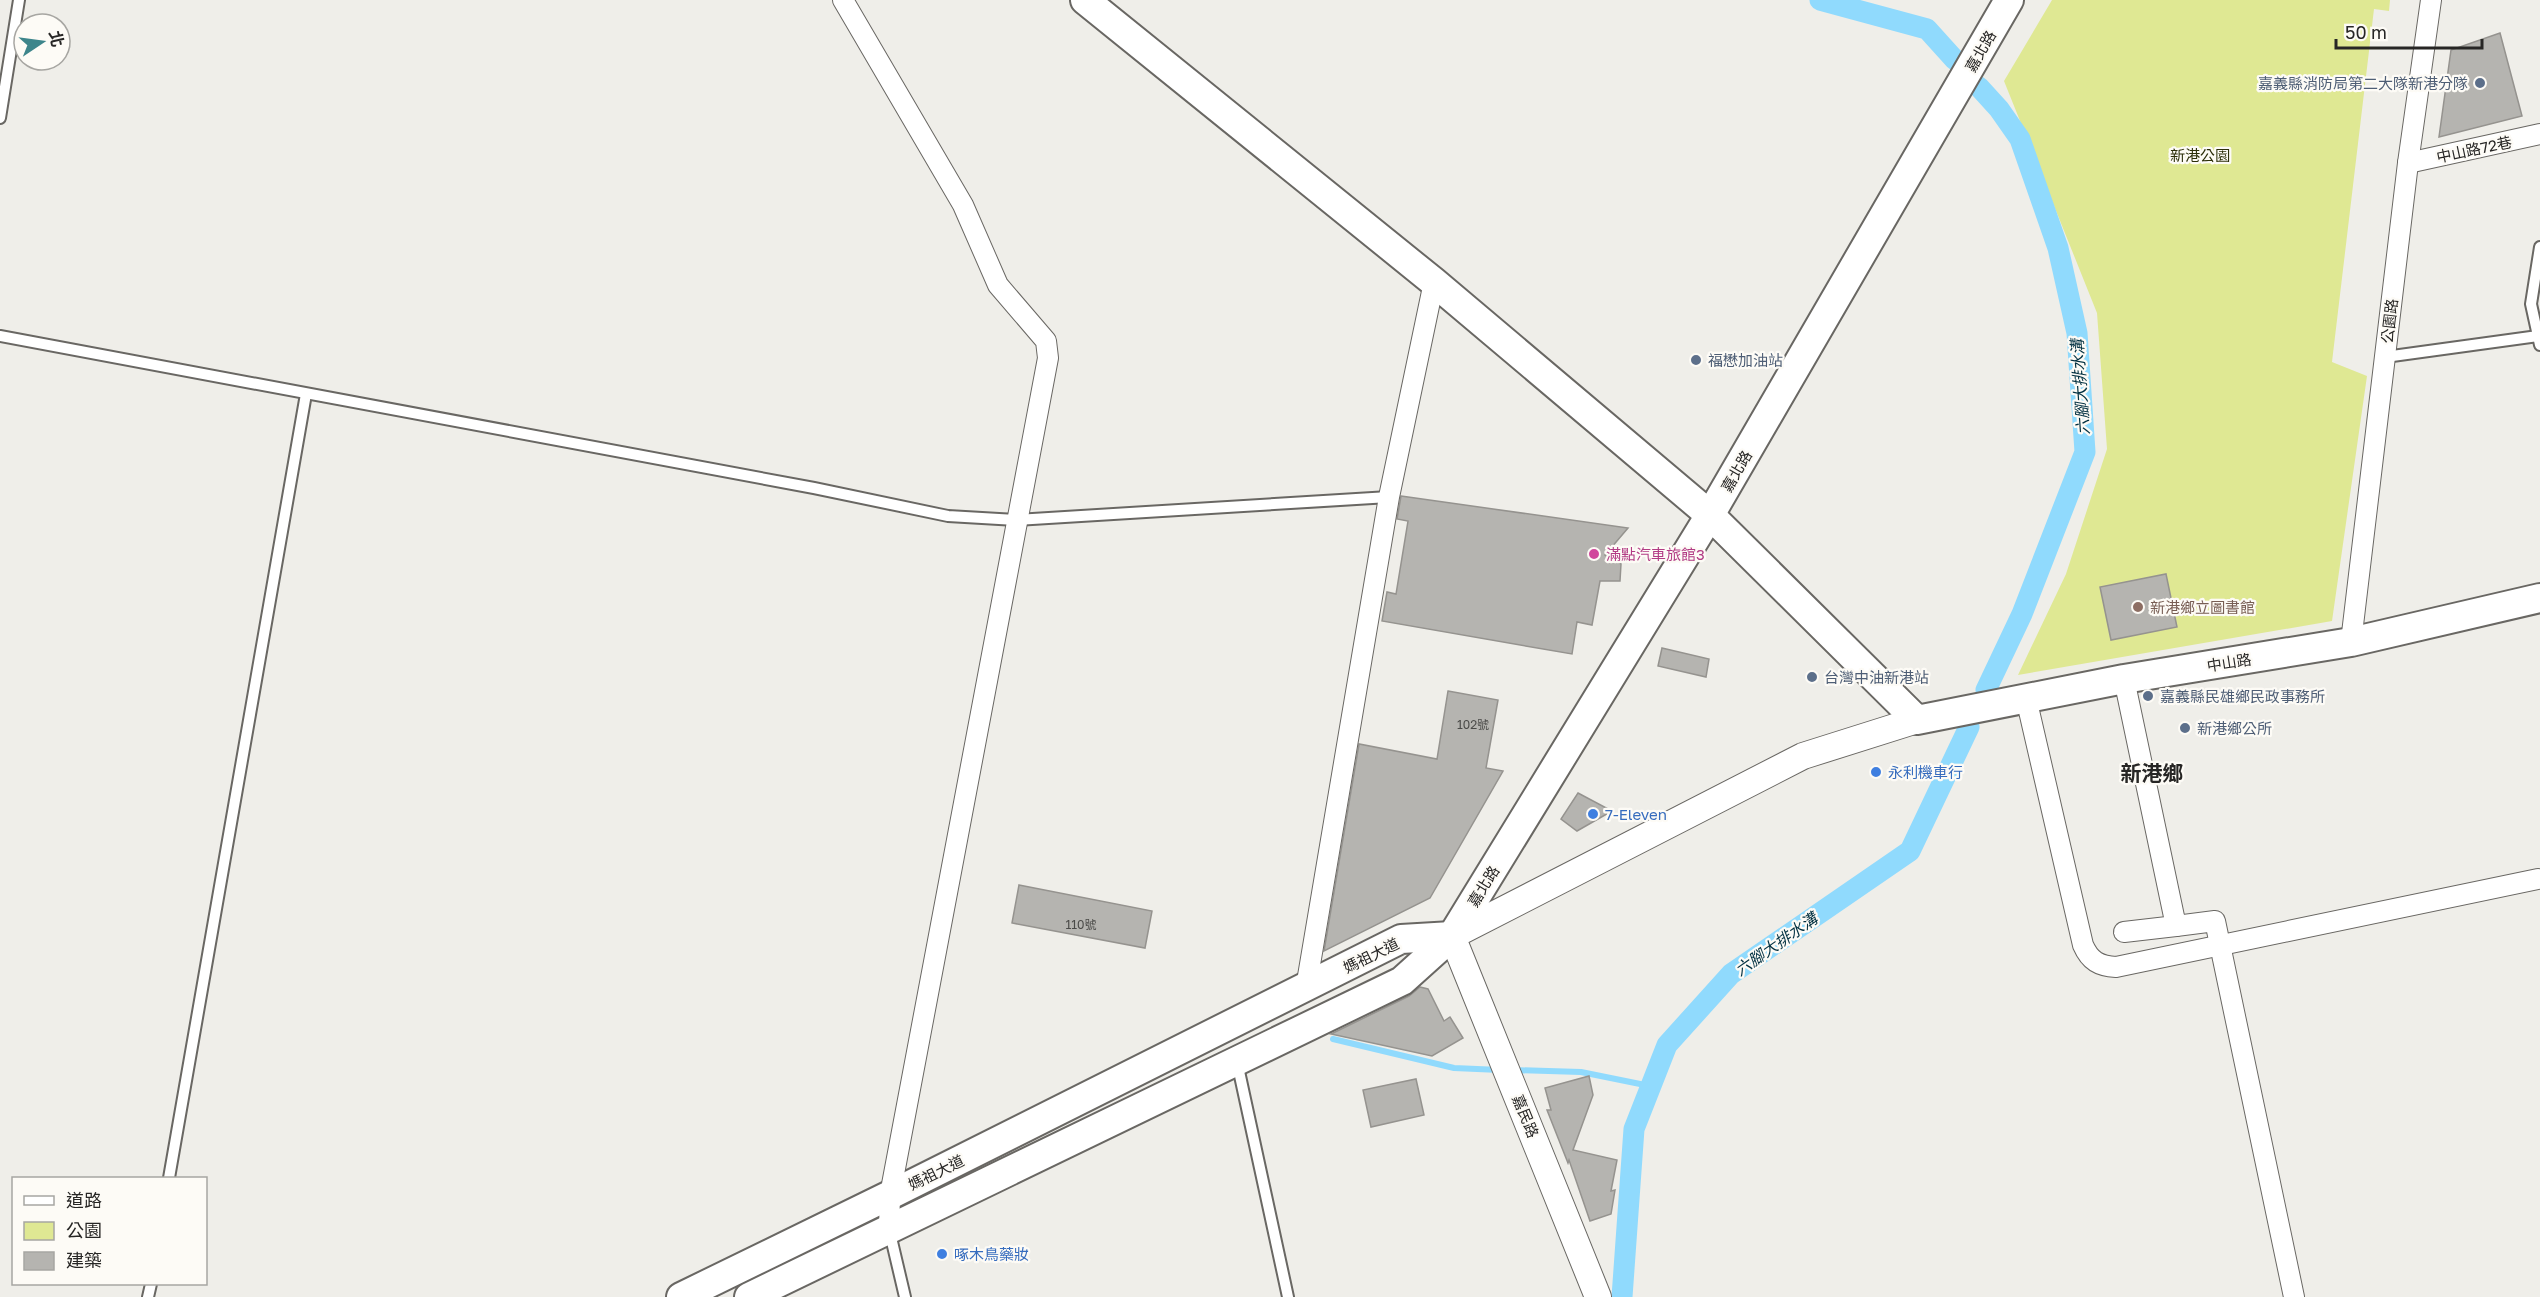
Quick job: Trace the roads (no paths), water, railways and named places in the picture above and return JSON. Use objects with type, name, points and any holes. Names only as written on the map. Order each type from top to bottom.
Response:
[{"type":"main road","points":[[1085,0],[1434,282],[1710,515],[1917,720]]},
{"type":"main road","name":"嘉北路","points":[[1452,936],[1710,515],[2009,0]]},
{"type":"main road","name":"中山路","points":[[1917,720],[2124,679],[2351,642],[2540,598]]},
{"type":"main road","name":"媽祖大道","points":[[681,1297],[1401,939],[1452,936]]},
{"type":"main road","name":"媽祖大道","points":[[749,1297],[1402,981],[1452,936]]},
{"type":"street","points":[[843,0],[963,206],[998,285],[1046,341],[1048,358],[890,1195],[889,1229]]},
{"type":"street","name":"公園路","points":[[2351,642],[2408,163],[2431,0]]},
{"type":"street","name":"中山路72巷","points":[[2408,163],[2540,134]]},
{"type":"street","points":[[1306,988],[1389,496],[1434,282]]},
{"type":"street","points":[[2124,679],[2176,926]]},
{"type":"street","points":[[2026,698],[2080,934],[2088,957],[2105,966],[2116,967],[2539,878]]},
{"type":"street","points":[[1452,936],[1803,756],[1917,720]]},
{"type":"street","points":[[2124,932],[2215,921],[2294,1297]]},
{"type":"street","name":"嘉民路","points":[[1452,936],[1598,1297]]},
{"type":"lane","points":[[0,118],[19,0]]},
{"type":"lane","points":[[2385,357],[2539,340],[2531,304],[2537,284],[2540,247]]},
{"type":"lane","points":[[0,336],[814,488],[948,516],[1016,520],[1389,496]]},
{"type":"lane","points":[[169,1177],[306,394]]},
{"type":"lane","points":[[1237,1061],[1288,1297]]},
{"type":"lane","points":[[889,1229],[905,1297]]},
{"type":"waterway","name":"六腳大排水溝","points":[[1820,0],[1927,29],[1955,60]]},
{"type":"waterway","name":"六腳大排水溝","points":[[1979,87],[1999,109],[2020,139],[2058,248],[2077,333],[2085,452],[2022,614],[1986,690]]},
{"type":"waterway","name":"六腳大排水溝","points":[[1622,1297],[1634,1129],[1667,1045],[1731,974],[1910,851],[1969,727]]},
{"type":"waterway","points":[[1333,1039],[1454,1068],[1500,1070]]},
{"type":"waterway","points":[[1513,1070],[1581,1072],[1650,1086]]},
{"type":"place","name":"嘉義縣消防局第二大隊新港分隊","points":[[2480,83]]},
{"type":"place","name":"福懋加油站","points":[[1696,360]]},
{"type":"place","name":"滿點汽車旅館3","points":[[1594,554]]},
{"type":"place","name":"新港鄉立圖書館","points":[[2138,607]]},
{"type":"place","name":"台灣中油新港站","points":[[1812,677]]},
{"type":"place","name":"嘉義縣民雄鄉民政事務所","points":[[2148,696]]},
{"type":"place","name":"新港鄉公所","points":[[2185,728]]},
{"type":"place","name":"永利機車行","points":[[1876,772]]},
{"type":"place","name":"7-Eleven","points":[[1593,814]]},
{"type":"place","name":"啄木鳥藥妝","points":[[942,1254]]},
{"type":"district","name":"新港鄉","points":[[2152,773]]},
{"type":"park label","name":"新港公園","points":[[2200,155]]}]
